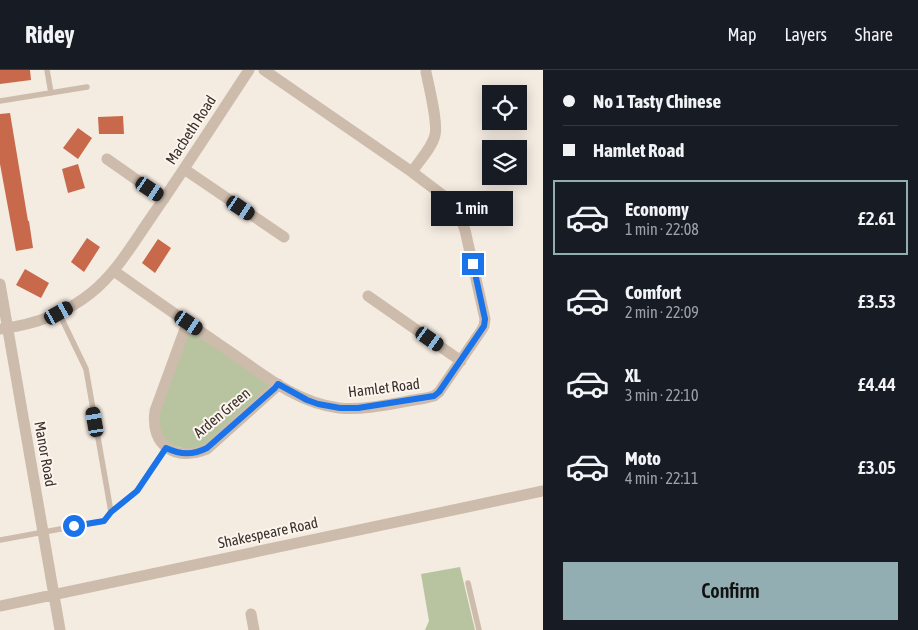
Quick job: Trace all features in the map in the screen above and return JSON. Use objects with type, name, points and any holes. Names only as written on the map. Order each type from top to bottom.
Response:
[{"type":"street","name":"Macbeth Road","points":[[4,329],[34,322],[59,313],[103,284],[114,272],[164,199],[249,70]]},
{"type":"street","name":"Hamlet Road","points":[[114,272],[278,384],[307,400],[340,408],[358,408],[434,396],[439,392],[481,331],[485,319],[466,230],[457,210],[449,200],[412,172],[264,70]]},
{"type":"street","points":[[412,172],[431,145],[435,135],[435,122],[426,72]]},
{"type":"street","points":[[107,159],[164,199]]},
{"type":"street","points":[[184,169],[284,237]]},
{"type":"street","name":"Manor Road","points":[[0,284],[4,329],[60,630]]},
{"type":"street","points":[[368,296],[461,361]]},
{"type":"street","points":[[166,448],[156,434],[154,411],[184,329],[189,323]]},
{"type":"street","name":"Arden Green","points":[[166,448],[190,454],[207,448],[278,384]]},
{"type":"street","name":"Shakespeare Road","points":[[0,606],[543,491]]},
{"type":"street","points":[[252,614],[254,630]]},
{"type":"lane","points":[[47,70],[51,93]]},
{"type":"lane","points":[[0,102],[87,87]]},
{"type":"lane","points":[[59,313],[86,369],[111,512]]},
{"type":"lane","points":[[0,540],[104,521],[111,512],[137,491],[166,448]]},
{"type":"lane","points":[[468,583],[479,630]]},
{"type":"green space","points":[[189,323],[278,384],[198,452],[162,443],[154,428]]},
{"type":"green space","points":[[460,567],[475,630],[425,630],[429,621],[421,574]]},
{"type":"building","points":[[0,70],[30,70],[31,80],[0,84]]},
{"type":"building","points":[[10,113],[33,248],[16,251],[0,164],[0,114]]},
{"type":"building","points":[[123,116],[124,134],[99,134],[98,117]]},
{"type":"building","points":[[78,128],[92,138],[78,159],[63,148]]},
{"type":"building","points":[[78,164],[85,188],[68,193],[62,169]]},
{"type":"building","points":[[87,238],[100,247],[84,272],[71,262]]},
{"type":"building","points":[[158,239],[171,248],[155,273],[142,263]]},
{"type":"building","points":[[25,269],[49,283],[41,298],[16,285]]},
{"type":"route","points":[[74,526],[104,521],[111,512],[137,491],[166,448],[190,454],[207,448],[278,384],[307,400],[340,408],[358,408],[434,396],[439,392],[484,326],[485,319],[473,264]]}]
